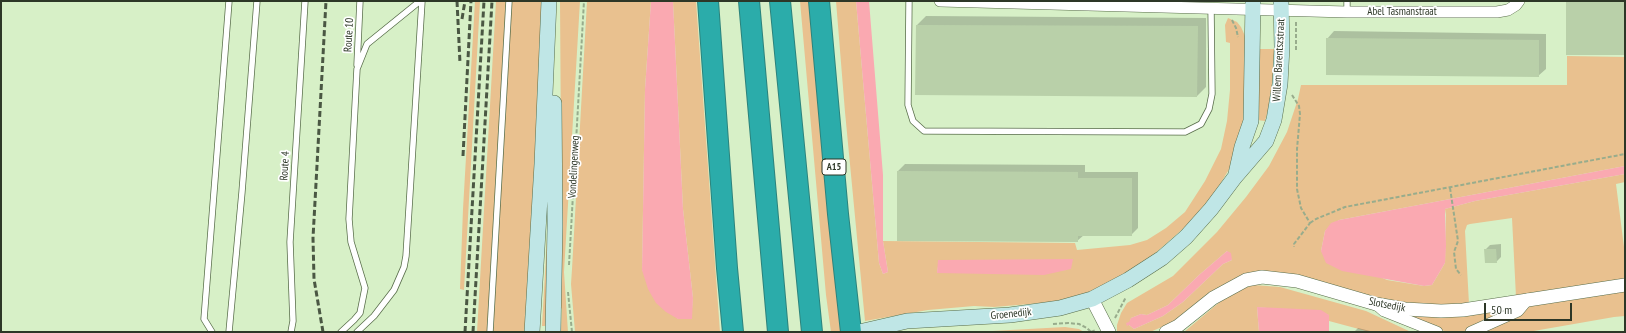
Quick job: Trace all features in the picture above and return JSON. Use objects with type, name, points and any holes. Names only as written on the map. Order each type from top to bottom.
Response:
[{"type":"highway","points":[[708,1],[733,332]]},
{"type":"highway","points":[[749,1],[778,332]]},
{"type":"highway","points":[[780,1],[812,332]]},
{"type":"highway","name":"A15","points":[[819,1],[838,214],[851,332]]},
{"type":"main road","points":[[532,332],[542,164],[549,1]]},
{"type":"main road","name":"Vondelingenweg","points":[[553,332],[556,226],[554,105],[556,1]]},
{"type":"main road","name":"Willem Barentszstraat","points":[[1235,177],[1242,147],[1251,121],[1253,5]]},
{"type":"main road","name":"Willem Barentszstraat","points":[[1092,299],[1128,280],[1162,258],[1180,242],[1211,209],[1235,177],[1266,141],[1274,120],[1280,84],[1282,6]]},
{"type":"main road","name":"Groenedijk","points":[[859,332],[890,328],[907,321],[929,321],[1010,315],[1060,308],[1092,299]]},
{"type":"street","name":"Abel Tasmanstraat","points":[[940,1],[1211,8],[1253,5],[1497,12],[1508,10],[1519,1]]},
{"type":"street","name":"Slotsedijk","points":[[1166,332],[1178,326],[1213,298],[1246,280],[1262,277],[1297,281],[1376,304],[1405,309],[1441,311],[1463,310],[1625,285]]},
{"type":"street","points":[[1092,299],[1109,332]]},
{"type":"street","points":[[1471,332],[1518,310],[1528,299]]},
{"type":"street","points":[[1376,304],[1384,311],[1437,332]]},
{"type":"lane","points":[[212,332],[204,319],[229,1]]},
{"type":"lane","points":[[229,332],[242,199],[257,1]]},
{"type":"lane","name":"Route 4","points":[[291,332],[293,321],[290,242],[305,1]]},
{"type":"lane","name":"Route 10","points":[[341,332],[360,313],[365,288],[351,242],[349,219],[360,1]]},
{"type":"lane","points":[[357,69],[367,44],[421,1]]},
{"type":"lane","points":[[357,332],[374,316],[394,290],[404,267],[406,256],[421,1]]},
{"type":"lane","points":[[490,332],[509,1]]},
{"type":"lane","points":[[909,1],[908,105],[913,122],[924,131],[1185,132],[1201,124],[1209,108],[1212,94],[1211,8]]},
{"type":"path","name":"Vondelingenweg","points":[[568,270],[584,1]]},
{"type":"path","points":[[1291,94],[1299,106],[1300,114],[1297,149],[1297,189],[1301,208],[1310,223]]},
{"type":"path","points":[[1294,247],[1294,244],[1310,223],[1345,207],[1625,154]]},
{"type":"path","points":[[1450,188],[1458,241],[1454,252],[1456,269],[1461,275]]},
{"type":"path","points":[[568,286],[572,332]]},
{"type":"shaded area","points":[[475,1],[480,1],[464,290],[460,289],[463,209]]},
{"type":"shaded area","points":[[496,1],[506,1],[487,332],[477,332]]},
{"type":"shaded area","points":[[511,1],[545,1],[525,332],[493,332]]},
{"type":"shaded area","points":[[560,1],[580,1],[564,272],[568,332],[559,332],[561,329],[562,309],[557,303],[561,148]]},
{"type":"shaded area","points":[[587,1],[651,1],[645,89],[642,270],[678,319],[691,319],[693,298],[683,209],[673,1],[696,1],[720,332],[575,332],[571,284]]},
{"type":"shaded area","points":[[651,1],[673,1],[683,209],[693,298],[692,319],[678,319],[666,312],[656,303],[648,289],[642,270],[645,89]]},
{"type":"shaded area","points":[[800,1],[810,1],[824,173],[841,332],[831,332],[826,295]]},
{"type":"shaded area","points":[[836,1],[856,1],[879,263],[883,274],[888,272],[883,241],[1075,243],[1077,250],[1130,245],[1147,240],[1166,228],[1185,212],[1205,181],[1221,149],[1227,121],[1230,90],[1230,43],[1226,42],[1225,25],[1228,18],[1237,22],[1245,36],[1245,98],[1243,125],[1231,166],[1213,196],[1186,226],[1152,256],[1096,291],[1065,301],[994,307],[974,306],[928,310],[865,321]],"holes":[[[939,260],[1062,260],[1067,270],[937,273]]]},
{"type":"shaded area","points":[[856,1],[869,1],[883,175],[883,241],[888,272],[883,274],[879,263]]},
{"type":"shaded area","points":[[1257,49],[1277,49],[1273,93],[1265,121],[1257,120]]},
{"type":"shaded area","points":[[1567,56],[1625,57],[1625,166],[1339,220],[1325,231],[1321,251],[1387,280],[1424,286],[1432,285],[1445,263],[1445,209],[1475,201],[1625,174],[1625,182],[1616,184],[1625,255],[1625,280],[1516,297],[1512,218],[1467,225],[1465,231],[1469,304],[1409,307],[1272,273],[1167,327],[1162,327],[1150,332],[1117,332],[1117,325],[1121,313],[1127,303],[1173,276],[1217,232],[1246,197],[1269,166],[1287,132],[1301,85],[1567,85]],"holes":[[[1227,251],[1232,260],[1223,264],[1183,302],[1163,316],[1134,329],[1129,325],[1131,318],[1141,314],[1147,315],[1168,305],[1199,275]]]},
{"type":"shaded area","points":[[552,93],[553,171],[551,254],[547,326],[542,326],[551,168],[548,142],[545,142],[548,94]]},
{"type":"shaded area","points":[[1625,166],[1625,174],[1475,201],[1445,209],[1445,263],[1432,285],[1424,286],[1342,271],[1326,263],[1321,251],[1325,231],[1331,223],[1339,220]]},
{"type":"shaded area","points":[[1227,251],[1231,253],[1232,260],[1223,264],[1183,302],[1163,316],[1134,329],[1129,325],[1127,326],[1126,323],[1129,322],[1131,318],[1141,314],[1147,315],[1168,305],[1199,275]]},
{"type":"shaded area","points":[[1073,259],[1071,269],[1044,275],[937,273],[938,260]]},
{"type":"shaded area","points":[[1254,285],[1280,287],[1366,311],[1411,332],[1370,332],[1329,321],[1329,315],[1257,307],[1259,332],[1184,332],[1222,300],[1241,289]]},
{"type":"shaded area","points":[[1625,290],[1625,316],[1528,332],[1479,332],[1536,302]]},
{"type":"shaded area","points":[[1257,307],[1321,310],[1329,315],[1329,332],[1259,332]]},
{"type":"shaded area","points":[[1514,308],[1466,331],[1455,332],[1448,332],[1431,327],[1391,312]]},
{"type":"shaded area","points":[[1065,327],[1079,329],[1084,332],[974,332]]},
{"type":"building","points":[[1566,1],[1625,1],[1625,55],[1566,55]]},
{"type":"building","points":[[916,25],[1198,26],[1197,97],[915,95]]},
{"type":"building","points":[[1326,38],[1539,40],[1539,77],[1326,75]]},
{"type":"building","points":[[897,171],[1078,172],[1078,178],[1132,178],[1132,236],[1078,236],[1078,242],[897,241]]},
{"type":"building","points":[[1484,249],[1496,249],[1497,263],[1485,263]]},
{"type":"railway","points":[[323,332],[314,279],[313,238],[326,1]]},
{"type":"railway","points":[[457,1],[460,63]]},
{"type":"railway","points":[[462,19],[465,1]]},
{"type":"railway","points":[[463,156],[471,1]]},
{"type":"railway","points":[[465,332],[484,1]]},
{"type":"railway","points":[[473,332],[492,1]]}]
